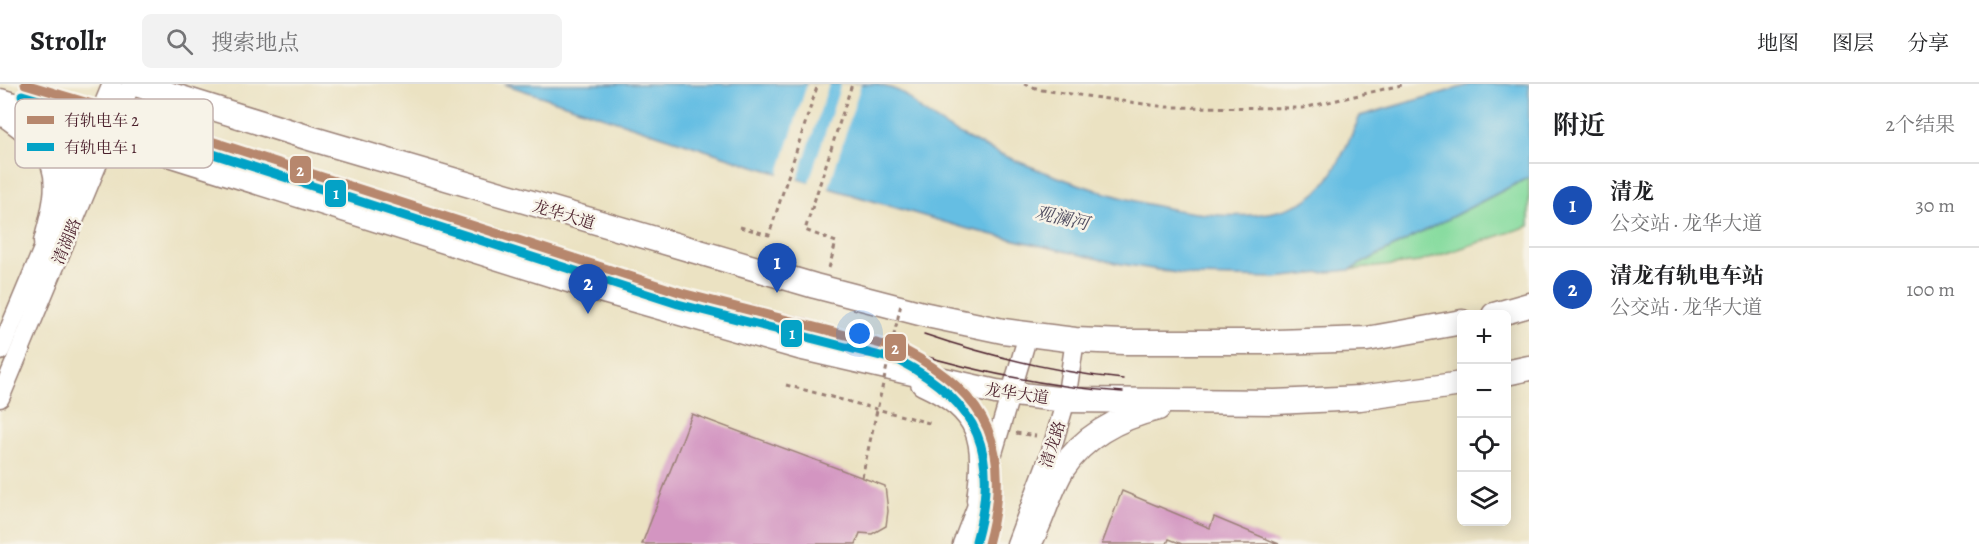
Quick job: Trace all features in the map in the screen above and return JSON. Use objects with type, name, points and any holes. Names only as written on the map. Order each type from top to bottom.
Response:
[{"type":"main road","name":"龙华大道","points":[[136,84],[183,99]]},
{"type":"main road","name":"龙华大道","points":[[0,101],[15,106]]},
{"type":"main road","name":"龙华大道","points":[[213,108],[313,140],[815,286],[927,315],[1028,335],[1075,340],[1278,342],[1349,340],[1386,336],[1457,323]]},
{"type":"main road","points":[[0,111],[15,122]]},
{"type":"main road","points":[[46,242],[58,195],[55,168]]},
{"type":"main road","name":"龙华大道","points":[[213,168],[607,292],[799,347],[1012,395],[1066,400],[1275,402],[1360,398],[1457,385]]},
{"type":"main road","points":[[1511,310],[1529,305]]},
{"type":"main road","points":[[891,368],[934,388],[973,420],[984,453],[979,500]]},
{"type":"main road","points":[[1511,372],[1529,368]]},
{"type":"main road","points":[[1029,544],[1062,470],[1082,447],[1097,434],[1123,419],[1191,401]]},
{"type":"street","name":"清湖路","points":[[109,99],[112,84]]},
{"type":"street","name":"清湖路","points":[[122,99],[131,84]]},
{"type":"street","name":"清湖路","points":[[0,351],[46,242],[84,168]]},
{"type":"street","name":"清湖路","points":[[0,398],[89,168]]},
{"type":"street","points":[[962,544],[979,500],[1028,335]]},
{"type":"street","name":"清龙路","points":[[1016,544],[1051,451],[1066,400],[1075,340]]},
{"type":"path","points":[[740,227],[769,235],[819,84]]},
{"type":"path","points":[[828,271],[836,242],[805,230],[852,84]]},
{"type":"path","points":[[1024,84],[1042,90],[1166,107],[1303,108],[1406,84]]},
{"type":"path","points":[[862,477],[901,304]]},
{"type":"path","points":[[786,385],[933,424]]},
{"type":"green space","points":[[1529,177],[1529,226],[1419,262],[1349,270]]},
{"type":"water","name":"观澜河","points":[[504,84],[876,84],[899,91],[922,111],[959,134],[1042,171],[1143,203],[1195,213],[1243,215],[1286,209],[1318,191],[1337,166],[1360,116],[1473,84],[1529,84],[1529,177],[1349,270],[1275,278],[1195,276],[1116,263],[968,229],[754,166]]},
{"type":"pier","points":[[807,84],[829,84],[797,182],[778,176]]},
{"type":"pier","points":[[841,84],[861,84],[828,191],[808,185]]},
{"type":"building","points":[[712,297],[838,331],[835,341],[710,307]]},
{"type":"building","points":[[692,414],[885,486],[888,511],[886,526],[872,534],[860,533],[856,544],[642,544]]},
{"type":"building","points":[[1122,491],[1210,528],[1214,517],[1279,544],[1182,544],[1169,539],[1167,544],[1102,544]]},
{"type":"tram line","name":"2","points":[[25,84],[75,99]]},
{"type":"tram line","name":"1","points":[[22,95],[35,99]]},
{"type":"tram line","name":"2","points":[[213,142],[682,293],[904,350],[933,367],[957,386],[975,407],[988,429],[995,454],[998,481],[988,544]]},
{"type":"tram line","name":"1","points":[[213,154],[678,304],[900,361],[927,377],[949,395],[966,413],[977,434],[984,457],[986,482],[976,541]]},
{"type":"tram line","points":[[924,334],[1022,362],[1123,379]]},
{"type":"tram line","points":[[904,350],[1012,377],[1123,392]]},
{"type":"place","name":"清龙","points":[[777,293]]},
{"type":"place","name":"清龙有轨电车站","points":[[588,314]]}]
